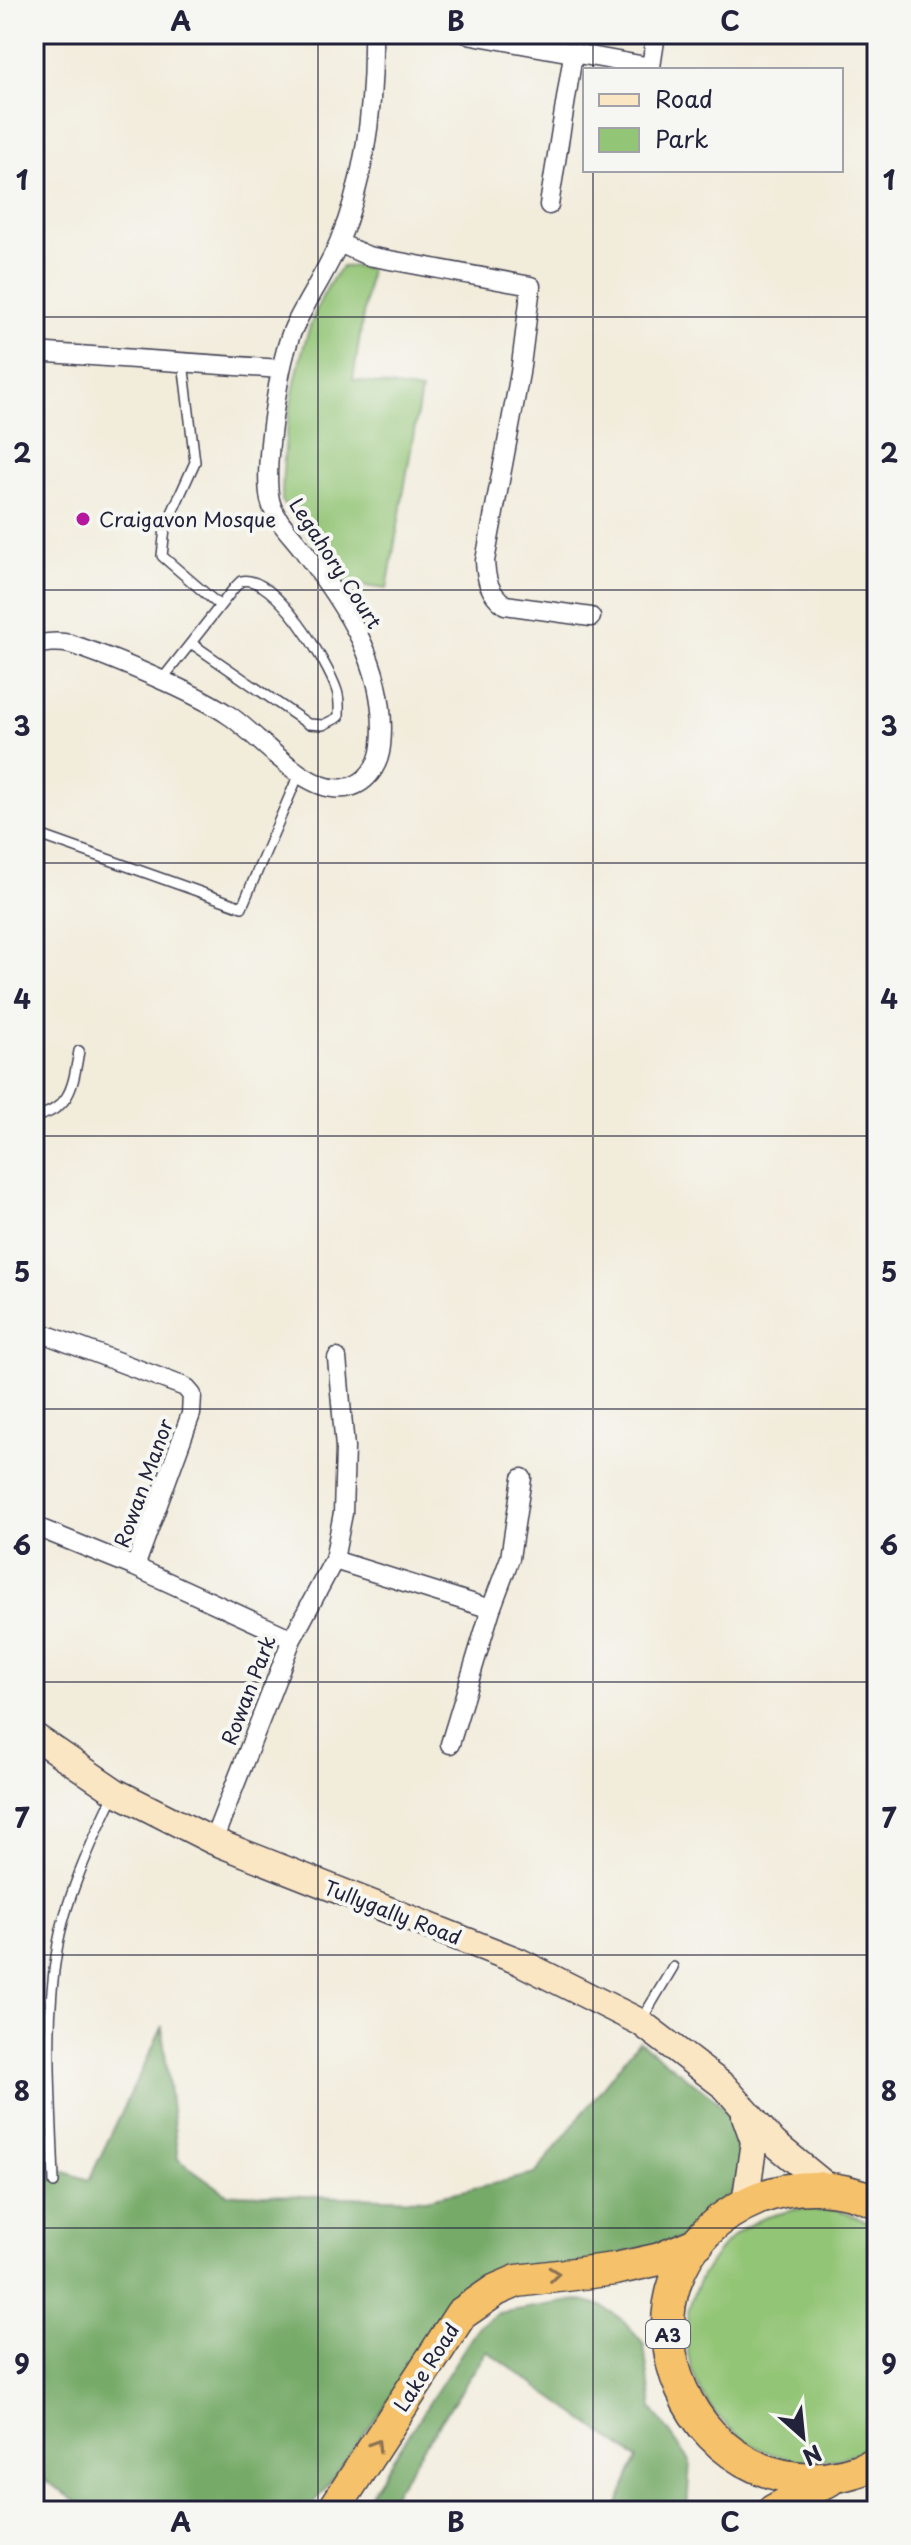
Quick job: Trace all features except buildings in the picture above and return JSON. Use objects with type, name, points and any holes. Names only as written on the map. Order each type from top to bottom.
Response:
[{"type":"highway","name":"A3","points":[[836,2477],[797,2477],[759,2468],[726,2449],[698,2423],[685,2400],[668,2352],[668,2314],[679,2276],[698,2243],[719,2221],[745,2204],[800,2188],[829,2188],[876,2201]]},
{"type":"highway","name":"Lake Road","points":[[333,2511],[461,2314],[496,2290],[517,2281],[615,2269],[660,2259],[698,2243]]},
{"type":"highway","name":"A3","points":[[773,2511],[836,2477],[877,2463]]},
{"type":"street","name":"Legahory Court","points":[[34,645],[67,643],[229,715],[299,774],[334,789],[358,784],[369,776],[380,755],[383,705],[373,663],[355,627],[324,579],[274,513],[270,498],[281,369],[293,330],[339,243],[368,134],[373,34]]},
{"type":"street","points":[[467,34],[651,67],[656,34]]},
{"type":"street","points":[[549,205],[573,55]]},
{"type":"street","points":[[339,243],[368,256],[531,286],[520,373],[485,575],[495,597],[505,605],[591,617]]},
{"type":"street","points":[[34,352],[281,369]]},
{"type":"street","name":"Rowan Manor","points":[[34,1330],[185,1387],[192,1395],[191,1414],[135,1567]]},
{"type":"street","name":"Rowan Park","points":[[213,1841],[292,1639],[334,1560],[343,1513],[345,1448],[337,1358]]},
{"type":"street","points":[[450,1744],[491,1609],[510,1558],[522,1478]]},
{"type":"street","name":"Rowan Manor","points":[[34,1526],[135,1567],[292,1639]]},
{"type":"street","points":[[334,1560],[491,1609]]},
{"type":"street","name":"Tullygally Road","points":[[34,1736],[116,1792],[213,1841],[518,1961],[640,2022],[713,2077],[774,2143],[829,2188]]},
{"type":"street","name":"Tullygally Road","points":[[740,2105],[754,2141],[745,2204]]},
{"type":"lane","points":[[183,362],[195,462],[165,528],[162,556],[184,579],[220,606]]},
{"type":"lane","points":[[160,682],[235,587],[246,580],[263,585],[274,594],[302,629],[330,676],[339,701],[339,717],[323,725],[308,724],[191,643]]},
{"type":"lane","points":[[34,833],[242,907],[299,774]]},
{"type":"lane","points":[[34,1117],[62,1103],[72,1091],[79,1051]]},
{"type":"lane","points":[[54,2183],[50,2000],[57,1946],[92,1841],[116,1792]]},
{"type":"lane","points":[[640,2022],[673,1967]]},
{"type":"green space","points":[[342,267],[370,270],[353,380],[421,391],[387,589],[345,583],[282,501],[285,445],[304,345],[327,288]]},
{"type":"green space","points":[[162,2028],[178,2159],[227,2194],[426,2199],[535,2174],[639,2041],[715,2099],[735,2125],[741,2145],[740,2168],[730,2194],[683,2238],[468,2291],[309,2511],[91,2511],[34,2473],[34,2162],[89,2180]]},
{"type":"green space","points":[[797,2209],[838,2210],[877,2226],[877,2442],[835,2459],[793,2459],[755,2446],[723,2421],[699,2388],[687,2349],[689,2308],[713,2259],[743,2229],[766,2217]]},
{"type":"green space","points":[[577,2300],[602,2306],[624,2321],[644,2345],[652,2408],[690,2461],[687,2511],[615,2511],[637,2458],[487,2351],[382,2511],[359,2511],[479,2326],[498,2313]]},
{"type":"place","name":"Craigavon Mosque","points":[[83,519]]}]
